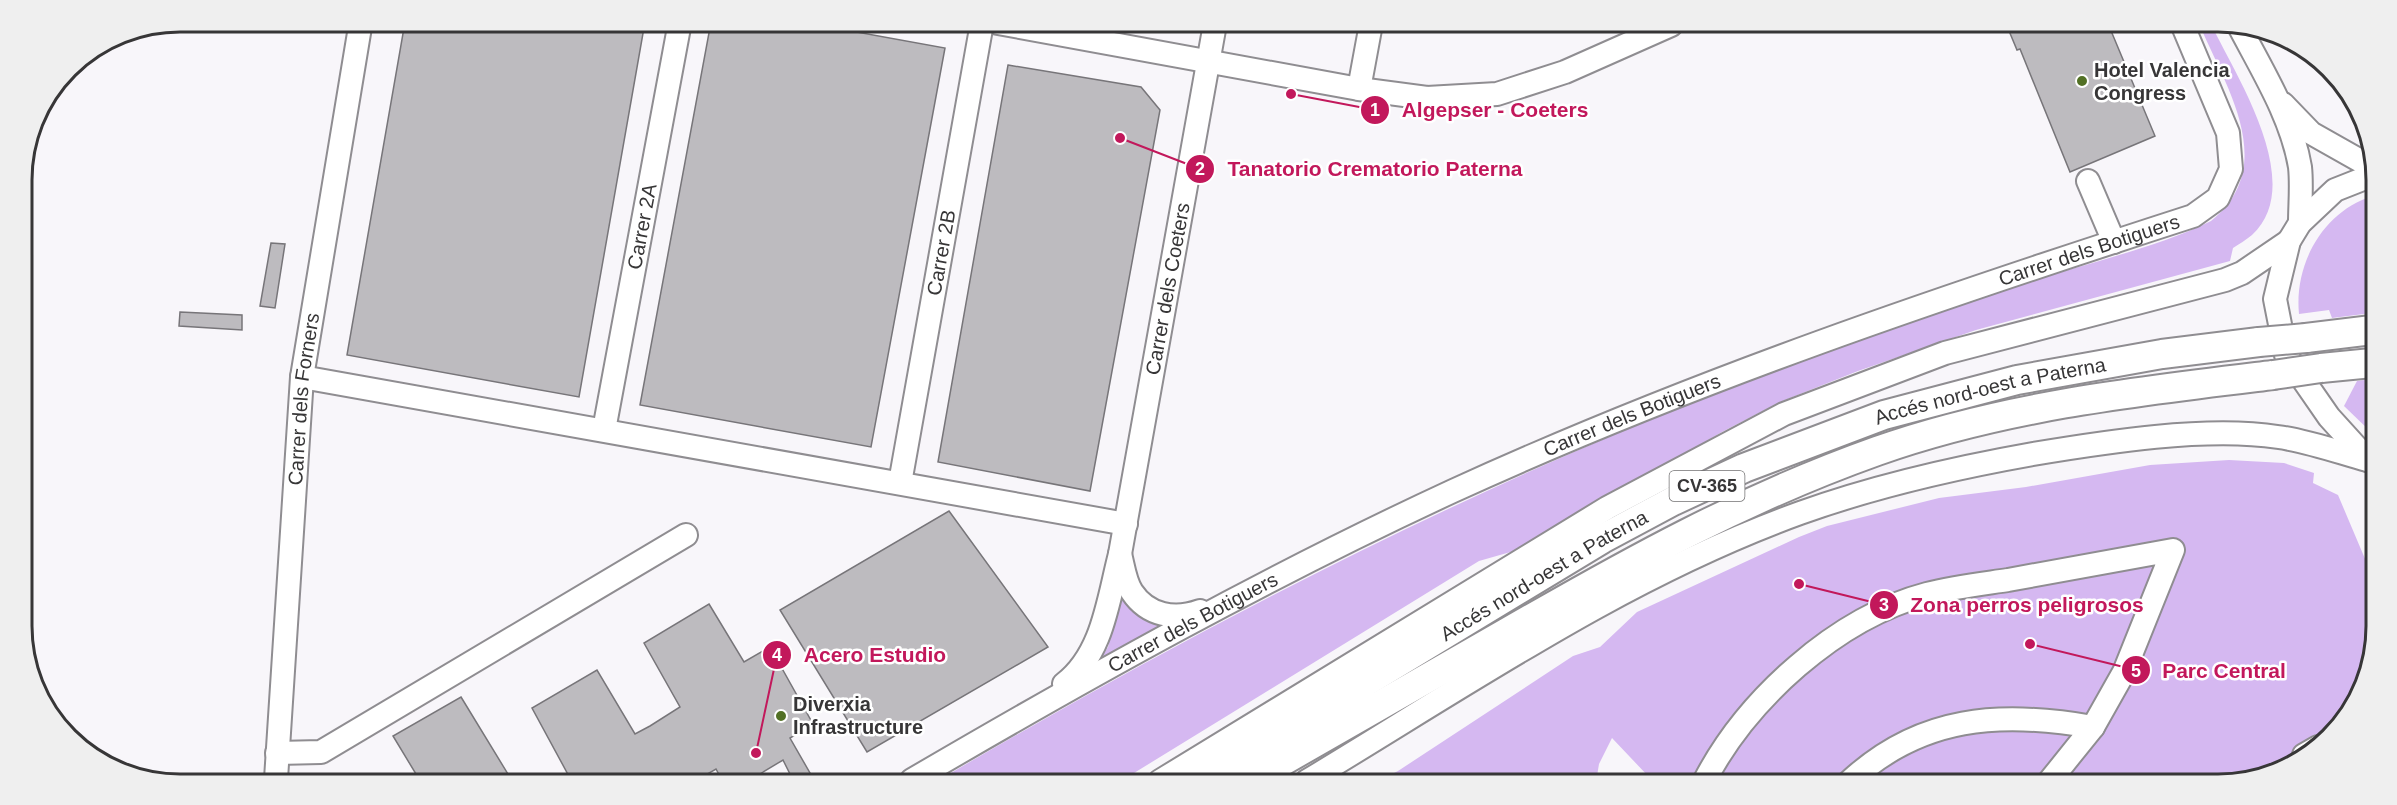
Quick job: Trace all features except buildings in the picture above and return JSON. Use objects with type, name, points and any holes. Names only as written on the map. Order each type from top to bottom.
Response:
[{"type":"main road","name":"Accés nord-oest a Paterna","points":[[1213,773],[1602,539],[1673,501],[1744,468],[1884,415],[2017,380],[2162,354],[2366,331]]},
{"type":"main road","name":"Accés nord-oest a Paterna","points":[[1261,773],[1623,565],[1724,513],[1879,450],[1946,430],[2115,395],[2366,364]]},
{"type":"main road","points":[[1291,773],[1554,605]]},
{"type":"street","name":"Carrer dels Forners","points":[[276,774],[302,377],[359,32]]},
{"type":"street","name":"Carrer 2A","points":[[604,430],[678,32]]},
{"type":"street","name":"Carrer 2B","points":[[900,483],[980,32]]},
{"type":"street","points":[[1048,32],[1359,89],[1427,98],[1497,94],[1565,72],[1655,32]]},
{"type":"street","name":"Carrer dels Coeters","points":[[1029,711],[1076,675],[1100,634],[1126,524],[1213,32]]},
{"type":"street","points":[[1359,89],[1370,32]]},
{"type":"street","name":"Carrer dels Botiguers","points":[[923,774],[1029,711],[1236,599],[1452,492],[1638,411],[1750,366],[1943,297],[2193,216],[2218,198],[2231,169],[2228,133],[2186,32]]},
{"type":"street","points":[[2243,34],[2274,94],[2295,144],[2300,169],[2294,232],[2275,299],[2286,355],[2329,417],[2366,458]]},
{"type":"street","points":[[2274,94],[2311,133],[2364,163]]},
{"type":"street","points":[[1172,774],[1607,508],[1784,414],[1945,353],[2224,280],[2242,273],[2294,232],[2335,190],[2366,178]]},
{"type":"street","points":[[2088,181],[2114,242]]},
{"type":"street","points":[[302,377],[1126,524]]},
{"type":"street","points":[[1320,773],[1590,610],[1651,578],[1800,513],[1884,487],[1977,464],[2086,445],[2174,436],[2250,434],[2280,437],[2366,460]]},
{"type":"street","points":[[278,753],[321,752],[686,535]]},
{"type":"street","points":[[1709,773],[1746,717],[1784,677],[1827,643],[1875,615],[1926,594],[2173,550],[2124,672],[2093,727],[2056,773]]},
{"type":"street","name":"Carrer dels Coeters","points":[[1120,554],[1131,591],[1159,614],[1187,616],[1236,599]]},
{"type":"street","points":[[1861,773],[1887,753],[1949,727],[1985,720],[2043,718],[2093,727]]},
{"type":"shaded area","points":[[2203,32],[2215,32],[2237,73],[2262,131],[2270,160],[2272,188],[2267,214],[2252,235],[2233,248],[2230,261],[1976,330],[1858,371],[1780,402],[1722,432],[1521,549],[1479,561],[1133,774],[950,774],[1230,617],[1429,518],[1530,471],[1774,370],[1972,301],[2154,244],[2211,221],[2231,199],[2242,176],[2245,152],[2241,127],[2223,75]]},
{"type":"shaded area","points":[[2366,199],[2366,314],[2332,318],[2329,310],[2299,314],[2301,277],[2315,242],[2326,227],[2355,203]]},
{"type":"shaded area","points":[[2366,380],[2366,427],[2344,406],[2357,381]]},
{"type":"shaded area","points":[[2229,460],[2284,463],[2314,473],[2313,483],[2338,495],[2366,561],[2364,644],[2360,664],[2350,691],[2329,723],[2315,737],[2291,754],[2274,762],[2227,773],[1645,773],[1612,738],[1599,764],[1597,773],[1393,773],[1573,656],[1600,647],[1637,612],[1799,537],[1827,526],[1939,498],[2026,487],[2150,465]]},
{"type":"shaded area","points":[[1121,593],[1164,625],[1098,663],[1108,647]]},
{"type":"place","name":"Hotel Valencia Congress","points":[[2082,81]]},
{"type":"place","name":"Algepser - Coeters","points":[[1291,94]]},
{"type":"place","name":"Tanatorio Crematorio Paterna","points":[[1120,138]]},
{"type":"place","name":"Zona perros peligrosos","points":[[1799,584]]},
{"type":"place","name":"Parc Central","points":[[2030,644]]},
{"type":"place","name":"Diverxia Infrastructure","points":[[781,716]]},
{"type":"place","name":"Acero Estudio","points":[[756,753]]}]
